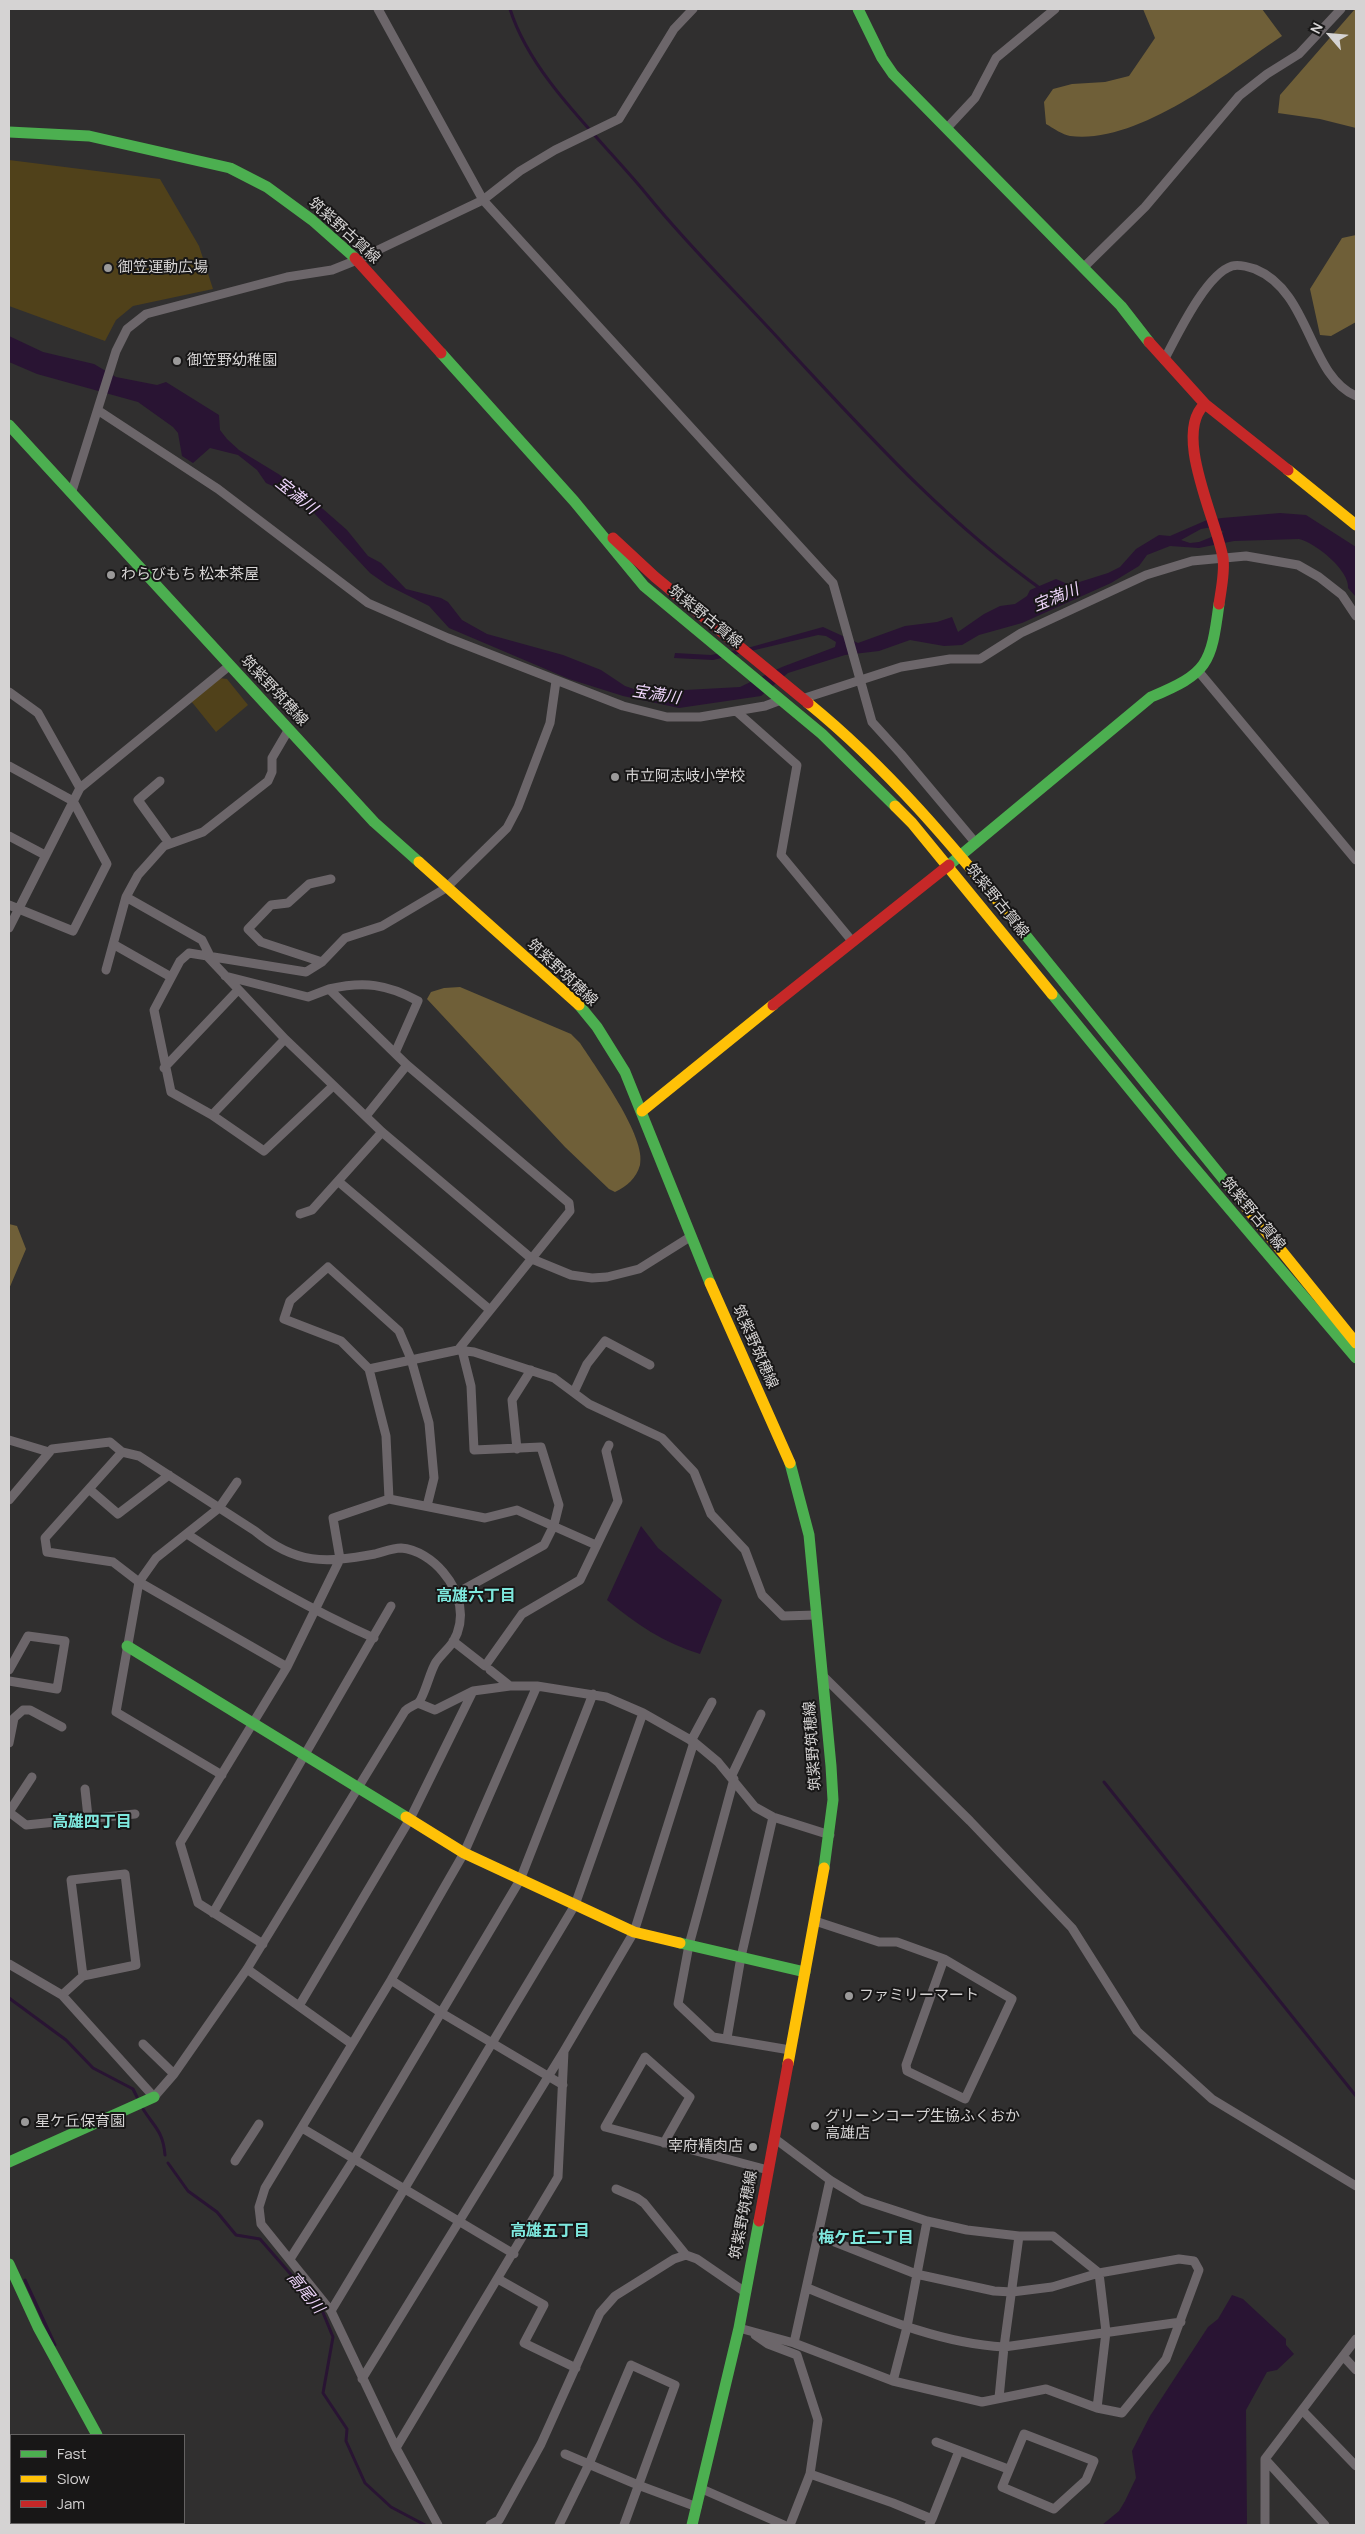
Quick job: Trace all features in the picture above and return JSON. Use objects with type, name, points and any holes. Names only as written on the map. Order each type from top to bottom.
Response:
[{"type":"main road","points":[[858,9],[882,58],[894,74],[1121,306],[1164,360],[1205,404],[1356,526]]},
{"type":"main road","name":"筑紫野古賀線","points":[[9,132],[89,136],[230,168],[267,187],[312,220],[357,260],[574,501],[644,586],[822,734],[912,823],[1182,1152],[1356,1358]]},
{"type":"main road","points":[[642,1111],[948,865],[1151,696],[1182,683],[1199,672],[1207,660],[1214,638],[1222,556],[1200,478],[1192,428],[1198,410],[1205,404]]},
{"type":"main road","name":"筑紫野筑穂線","points":[[9,425],[72,491],[229,666],[374,822],[579,1005],[597,1027],[625,1072],[642,1111],[690,1237],[793,1470],[809,1535],[833,1800],[830,1835],[745,2292],[743,2329],[692,2525]]},
{"type":"main road","name":"筑紫野古賀線","points":[[574,501],[655,576],[734,643],[804,698],[884,772],[960,854],[1356,1343]]},
{"type":"main road","points":[[127,1646],[254,1722],[464,1853],[520,1880],[634,1932],[805,1972]]},
{"type":"main road","points":[[9,2162],[154,2097]]},
{"type":"main road","points":[[9,2264],[38,2326],[96,2434]]},
{"type":"street","points":[[378,9],[483,200],[833,583],[872,722],[902,754],[974,842]]},
{"type":"street","points":[[72,491],[116,351],[126,329],[146,314],[287,277],[332,270],[483,200],[520,172],[555,150],[619,119],[674,29],[693,9]]},
{"type":"street","points":[[947,128],[976,98],[996,58],[1055,9]]},
{"type":"street","points":[[1084,267],[1145,207],[1239,96],[1266,74],[1299,54],[1341,9]]},
{"type":"street","points":[[1164,360],[1202,292],[1220,274],[1233,266],[1248,266],[1265,274],[1286,296],[1304,320],[1327,370],[1337,384],[1356,396]]},
{"type":"street","points":[[100,406],[218,489],[368,604],[556,681],[623,706],[667,717],[700,717],[766,706],[777,696]]},
{"type":"street","points":[[804,698],[860,677],[901,667],[950,659],[980,659],[1021,633],[1146,575],[1192,561],[1222,556],[1246,556],[1298,565],[1319,577],[1342,595],[1356,616]]},
{"type":"street","points":[[9,928],[44,855],[80,788],[229,666]]},
{"type":"street","points":[[1199,672],[1356,860]]},
{"type":"street","points":[[334,1086],[264,1151],[212,1115],[171,1092],[164,1068],[154,1010],[171,977],[184,956],[189,953],[306,972],[322,962],[345,938],[382,926],[446,888],[507,828],[518,806],[550,723],[556,681]]},
{"type":"street","points":[[9,692],[38,713],[80,788]]},
{"type":"street","points":[[736,711],[797,765],[781,855],[852,941]]},
{"type":"street","points":[[106,970],[126,897],[138,875],[169,843],[204,832],[268,781],[272,772],[272,758],[289,730]]},
{"type":"street","points":[[9,766],[73,801],[107,864],[73,931],[9,905]]},
{"type":"street","points":[[160,781],[138,800],[169,843]]},
{"type":"street","points":[[9,836],[44,855]]},
{"type":"street","points":[[322,962],[261,942],[248,929],[271,905],[288,903],[309,884],[331,879]]},
{"type":"street","points":[[126,897],[202,940],[208,955],[225,976],[285,1039],[382,1132],[532,1260],[571,1275],[592,1278],[608,1277],[639,1268],[690,1237]]},
{"type":"street","points":[[113,944],[171,977]]},
{"type":"street","points":[[225,976],[308,997],[329,989],[353,984],[375,985],[398,990],[418,1001],[395,1053]]},
{"type":"street","points":[[329,989],[407,1065],[569,1203],[570,1211],[460,1350]]},
{"type":"street","points":[[164,1068],[238,990]]},
{"type":"street","points":[[212,1115],[285,1039]]},
{"type":"street","points":[[366,1116],[407,1065]]},
{"type":"street","points":[[300,1214],[312,1210],[382,1132]]},
{"type":"street","points":[[338,1182],[490,1310]]},
{"type":"street","points":[[389,1499],[386,1436],[369,1369],[341,1341],[284,1319],[290,1302],[328,1267],[400,1330],[411,1359],[429,1422],[434,1478],[426,1506]]},
{"type":"street","points":[[574,1392],[587,1364],[605,1341],[650,1365]]},
{"type":"street","points":[[457,1593],[544,1545],[554,1525],[559,1505],[542,1447],[474,1450],[471,1386],[460,1350]]},
{"type":"street","points":[[369,1369],[460,1350],[503,1360],[554,1378],[589,1404],[662,1438],[694,1472],[711,1514],[745,1550],[762,1595],[783,1616],[816,1615]]},
{"type":"street","points":[[517,1449],[512,1400],[530,1370]]},
{"type":"street","points":[[9,1440],[49,1452]]},
{"type":"street","points":[[9,1500],[52,1449],[107,1442],[122,1452],[139,1456],[255,1531],[267,1542],[291,1554],[318,1561],[401,1548],[419,1553],[440,1568],[457,1593],[461,1617],[453,1641],[435,1663],[418,1703],[405,1711],[247,1969],[174,2074],[154,2097],[62,1995],[9,1964]]},
{"type":"street","points":[[453,1641],[485,1666],[522,1614],[580,1580],[618,1501],[606,1451],[609,1446]]},
{"type":"street","points":[[122,1452],[45,1538],[47,1552],[113,1562],[139,1582],[287,1667]]},
{"type":"street","points":[[88,1489],[118,1514],[169,1476]]},
{"type":"street","points":[[222,1775],[116,1712],[139,1582],[156,1558],[219,1508],[237,1482]]},
{"type":"street","points":[[263,1944],[198,1903],[180,1843],[287,1667],[340,1559],[333,1518],[389,1499],[485,1518],[517,1510],[596,1545]]},
{"type":"street","points":[[187,1534],[247,1574],[315,1612],[374,1638]]},
{"type":"street","points":[[213,1913],[391,1606]]},
{"type":"street","points":[[9,1670],[28,1636],[65,1641],[57,1689],[9,1681]]},
{"type":"street","points":[[490,1670],[510,1686]]},
{"type":"street","points":[[823,1676],[970,1821],[1072,1928],[1137,2031],[1212,2099],[1354,2182]]},
{"type":"street","points":[[418,1703],[435,1710],[473,1691],[510,1686],[537,1686],[593,1694],[618,1702],[643,1713],[693,1741],[732,1778],[751,1804],[773,1817],[830,1835]]},
{"type":"street","points":[[438,2525],[396,2448],[331,2311],[261,2224],[259,2207],[265,2188],[391,1980],[464,1853],[537,1686]]},
{"type":"street","points":[[299,2006],[410,1819],[473,1691]]},
{"type":"street","points":[[290,2259],[354,2159],[520,1880],[593,1694]]},
{"type":"street","points":[[362,2379],[460,2222],[634,1932],[693,1741],[712,1702]]},
{"type":"street","points":[[9,1743],[14,1718],[23,1710],[30,1710],[62,1727]]},
{"type":"street","points":[[331,2311],[406,2190],[575,1905],[643,1713]]},
{"type":"street","points":[[761,1714],[732,1778],[688,1944],[678,2004],[713,2036],[790,2050]]},
{"type":"street","points":[[32,1778],[9,1812],[26,1825],[88,1817],[135,1814]]},
{"type":"street","points":[[85,1789],[88,1817]]},
{"type":"street","points":[[727,2038],[741,1957],[773,1817]]},
{"type":"street","points":[[62,1995],[83,1976],[136,1965],[124,1874],[71,1880],[83,1976]]},
{"type":"street","points":[[815,1921],[879,1942],[897,1942],[944,1959],[1012,1999],[965,2099],[907,2071],[906,2065],[944,1959]]},
{"type":"street","points":[[247,1969],[352,2044]]},
{"type":"street","points":[[391,1980],[440,2012],[562,2085]]},
{"type":"street","points":[[143,2044],[174,2074]]},
{"type":"street","points":[[396,2448],[514,2254],[558,2177],[564,2051]]},
{"type":"street","points":[[664,2143],[690,2097],[645,2058],[605,2127],[664,2143],[768,2170]]},
{"type":"street","points":[[235,2161],[259,2124]]},
{"type":"street","points":[[302,2128],[514,2254]]},
{"type":"street","points":[[774,2138],[830,2180],[863,2200],[927,2221],[967,2230],[1019,2236],[1053,2236],[1099,2273],[1106,2332],[1097,2408]]},
{"type":"street","points":[[794,2343],[830,2180]]},
{"type":"street","points":[[616,2190],[637,2198],[644,2203],[686,2255],[697,2259],[745,2292]]},
{"type":"street","points":[[893,2382],[907,2327],[927,2221]]},
{"type":"street","points":[[743,2329],[794,2343],[893,2382],[982,2402],[1046,2389],[1097,2408],[1122,2413],[1166,2359],[1199,2270],[1194,2261],[1179,2259],[1099,2273],[1052,2287],[1012,2292],[994,2291],[916,2274],[817,2235]]},
{"type":"street","points":[[1000,2398],[1004,2347],[1019,2236]]},
{"type":"street","points":[[490,2525],[499,2520],[541,2444],[600,2313],[615,2296],[674,2259],[686,2255]]},
{"type":"street","points":[[498,2279],[544,2305],[524,2343],[576,2368]]},
{"type":"street","points":[[807,2288],[907,2327],[964,2342],[1004,2347],[1181,2322]]},
{"type":"street","points":[[743,2329],[768,2344],[797,2356],[818,2420],[810,2474],[790,2525]]},
{"type":"street","points":[[1264,2525],[1266,2459],[1356,2339]]},
{"type":"street","points":[[1343,2356],[1356,2370]]},
{"type":"street","points":[[559,2525],[589,2464],[631,2365],[675,2385],[624,2525]]},
{"type":"street","points":[[1302,2410],[1356,2466]]},
{"type":"street","points":[[1024,2434],[1094,2461],[1086,2480],[1054,2509],[1002,2487],[1008,2469],[1024,2434]]},
{"type":"street","points":[[936,2442],[1008,2469]]},
{"type":"street","points":[[810,2474],[893,2503],[930,2522],[959,2451]]},
{"type":"street","points":[[565,2454],[638,2486],[698,2507]]},
{"type":"street","points":[[1266,2459],[1324,2525]]},
{"type":"street","points":[[702,2489],[784,2525]]},
{"type":"shaded area","points":[[1143,9],[1262,9],[1282,36],[1181,103],[1153,118],[1124,129],[1096,136],[1070,136],[1046,124],[1044,102],[1053,89],[1072,84],[1105,82],[1129,76],[1155,38]]},
{"type":"shaded area","points":[[1355,9],[1356,128],[1320,119],[1278,113],[1280,95]]},
{"type":"shaded area","name":"御笠運動広場","points":[[9,160],[160,179],[199,246],[213,289],[133,306],[116,320],[105,341],[9,306]]},
{"type":"shaded area","points":[[1356,235],[1356,322],[1331,336],[1320,335],[1310,289],[1342,238]]},
{"type":"shaded area","points":[[219,678],[227,679],[248,705],[216,732],[191,701]]},
{"type":"shaded area","points":[[460,987],[571,1034],[580,1043],[619,1103],[636,1138],[640,1153],[640,1165],[636,1174],[627,1185],[615,1192],[609,1189],[565,1147],[427,999],[431,992],[444,988]]},
{"type":"shaded area","points":[[9,1224],[17,1226],[26,1249],[9,1289]]},
{"type":"water","name":"宝満川","points":[[9,336],[43,352],[94,364],[116,377],[157,385],[166,382],[219,415],[220,430],[227,439],[239,450],[280,475],[323,509],[347,530],[368,556],[381,563],[406,589],[441,598],[448,602],[462,620],[487,634],[563,655],[601,670],[625,686],[634,689],[667,691],[740,687],[782,667],[835,647],[836,642],[826,636],[818,635],[713,660],[674,658],[675,653],[711,655],[751,647],[823,627],[858,643],[905,626],[937,622],[952,617],[958,632],[984,614],[1000,606],[1015,604],[1027,596],[1030,590],[1056,579],[1070,585],[1108,573],[1120,567],[1136,549],[1159,535],[1170,536],[1207,520],[1222,518],[1280,513],[1306,515],[1356,547],[1356,597],[1348,588],[1344,574],[1338,566],[1323,552],[1299,539],[1234,541],[1199,548],[1170,546],[1147,555],[1139,566],[1111,583],[1022,623],[979,635],[962,645],[944,646],[910,640],[879,651],[845,655],[788,673],[761,696],[679,708],[623,696],[569,679],[449,628],[429,606],[387,585],[370,573],[314,513],[294,496],[266,483],[257,470],[238,455],[210,448],[193,463],[182,456],[178,433],[173,427],[138,402],[37,374],[9,362]],"holes":[[[1212,527],[1224,532],[1199,542],[1190,543],[1181,540],[1201,529]]]},
{"type":"water","points":[[641,1526],[658,1548],[722,1600],[700,1654],[687,1650],[651,1632],[607,1600]]},
{"type":"water","points":[[1232,2295],[1243,2299],[1286,2339],[1286,2345],[1294,2354],[1277,2370],[1267,2372],[1246,2410],[1247,2525],[1102,2525],[1119,2511],[1136,2478],[1132,2451],[1150,2416],[1208,2327],[1218,2319]]},
{"type":"waterway","name":"宝満川","points":[[510,9],[520,35],[551,84],[664,216],[848,414],[909,476],[972,535],[1041,589]]},
{"type":"waterway","points":[[1104,1782],[1356,2096]]},
{"type":"waterway","name":"高尾川","points":[[9,1998],[66,2040],[93,2068],[133,2089],[137,2097]]},
{"type":"waterway","name":"高尾川","points":[[143,2109],[158,2130],[165,2155]]},
{"type":"waterway","name":"高尾川","points":[[168,2163],[188,2191],[217,2212],[236,2235],[260,2239],[322,2310],[333,2337],[323,2393],[347,2429],[346,2441],[365,2483],[391,2507],[425,2525]]},
{"type":"waterway","points":[[25,2280],[55,2345]]},
{"type":"traffic: fast","points":[[858,9],[882,58],[893,74],[1121,306],[1149,342]]},
{"type":"traffic: fast","points":[[9,132],[89,136],[230,168],[267,187],[312,220],[355,258]]},
{"type":"traffic: fast","points":[[441,353],[574,501],[644,586],[822,734],[895,806]]},
{"type":"traffic: fast","points":[[9,425],[374,822],[419,862]]},
{"type":"traffic: fast","points":[[949,865],[1151,697],[1185,681],[1195,673],[1209,654],[1219,604]]},
{"type":"traffic: fast","points":[[1019,927],[1242,1202]]},
{"type":"traffic: fast","points":[[1052,994],[1182,1153],[1356,1358]]},
{"type":"traffic: fast","points":[[579,1005],[597,1027],[625,1072],[710,1283]]},
{"type":"traffic: fast","points":[[790,1463],[809,1535],[831,1766],[833,1800],[824,1868]]},
{"type":"traffic: fast","points":[[127,1646],[406,1817]]},
{"type":"traffic: fast","points":[[680,1943],[805,1972]]},
{"type":"traffic: fast","points":[[9,2162],[154,2097]]},
{"type":"traffic: fast","points":[[692,2525],[739,2328],[759,2221]]},
{"type":"traffic: fast","points":[[9,2264],[38,2327],[96,2434]]},
{"type":"traffic: slow","points":[[1288,470],[1356,525]]},
{"type":"traffic: slow","points":[[808,703],[866,754],[893,781],[945,838],[1019,927]]},
{"type":"traffic: slow","points":[[895,806],[912,823],[1052,994]]},
{"type":"traffic: slow","points":[[419,862],[579,1005]]},
{"type":"traffic: slow","points":[[642,1111],[773,1005]]},
{"type":"traffic: slow","points":[[1242,1202],[1356,1343]]},
{"type":"traffic: slow","points":[[710,1283],[790,1463]]},
{"type":"traffic: slow","points":[[406,1817],[464,1853],[634,1932],[680,1943]]},
{"type":"traffic: slow","points":[[788,2064],[824,1868]]},
{"type":"traffic: jam","points":[[355,258],[441,353]]},
{"type":"traffic: jam","points":[[1149,342],[1205,404],[1288,470]]},
{"type":"traffic: jam","points":[[1205,404],[1196,417],[1193,435],[1199,478],[1223,558],[1219,604]]},
{"type":"traffic: jam","points":[[613,538],[655,577],[808,703]]},
{"type":"traffic: jam","points":[[773,1005],[949,865]]},
{"type":"traffic: jam","points":[[759,2221],[788,2064]]},
{"type":"place","name":"御笠運動広場","points":[[108,268]]},
{"type":"place","name":"御笠野幼稚園","points":[[177,361]]},
{"type":"place","name":"わらびもち 松本茶屋","points":[[111,575]]},
{"type":"place","name":"市立阿志岐小学校","points":[[615,777]]},
{"type":"place","name":"ファミリーマート","points":[[849,1996]]},
{"type":"place","name":"星ケ丘保育園","points":[[25,2122]]},
{"type":"place","name":"グリーンコープ生協ふくおか 高雄店","points":[[815,2126]]},
{"type":"place","name":"宰府精肉店","points":[[753,2147]]},
{"type":"district","name":"高雄六丁目","points":[[476,1597]]},
{"type":"district","name":"高雄四丁目","points":[[92,1823]]},
{"type":"district","name":"高雄五丁目","points":[[550,2232]]},
{"type":"district","name":"梅ケ丘二丁目","points":[[866,2239]]}]
